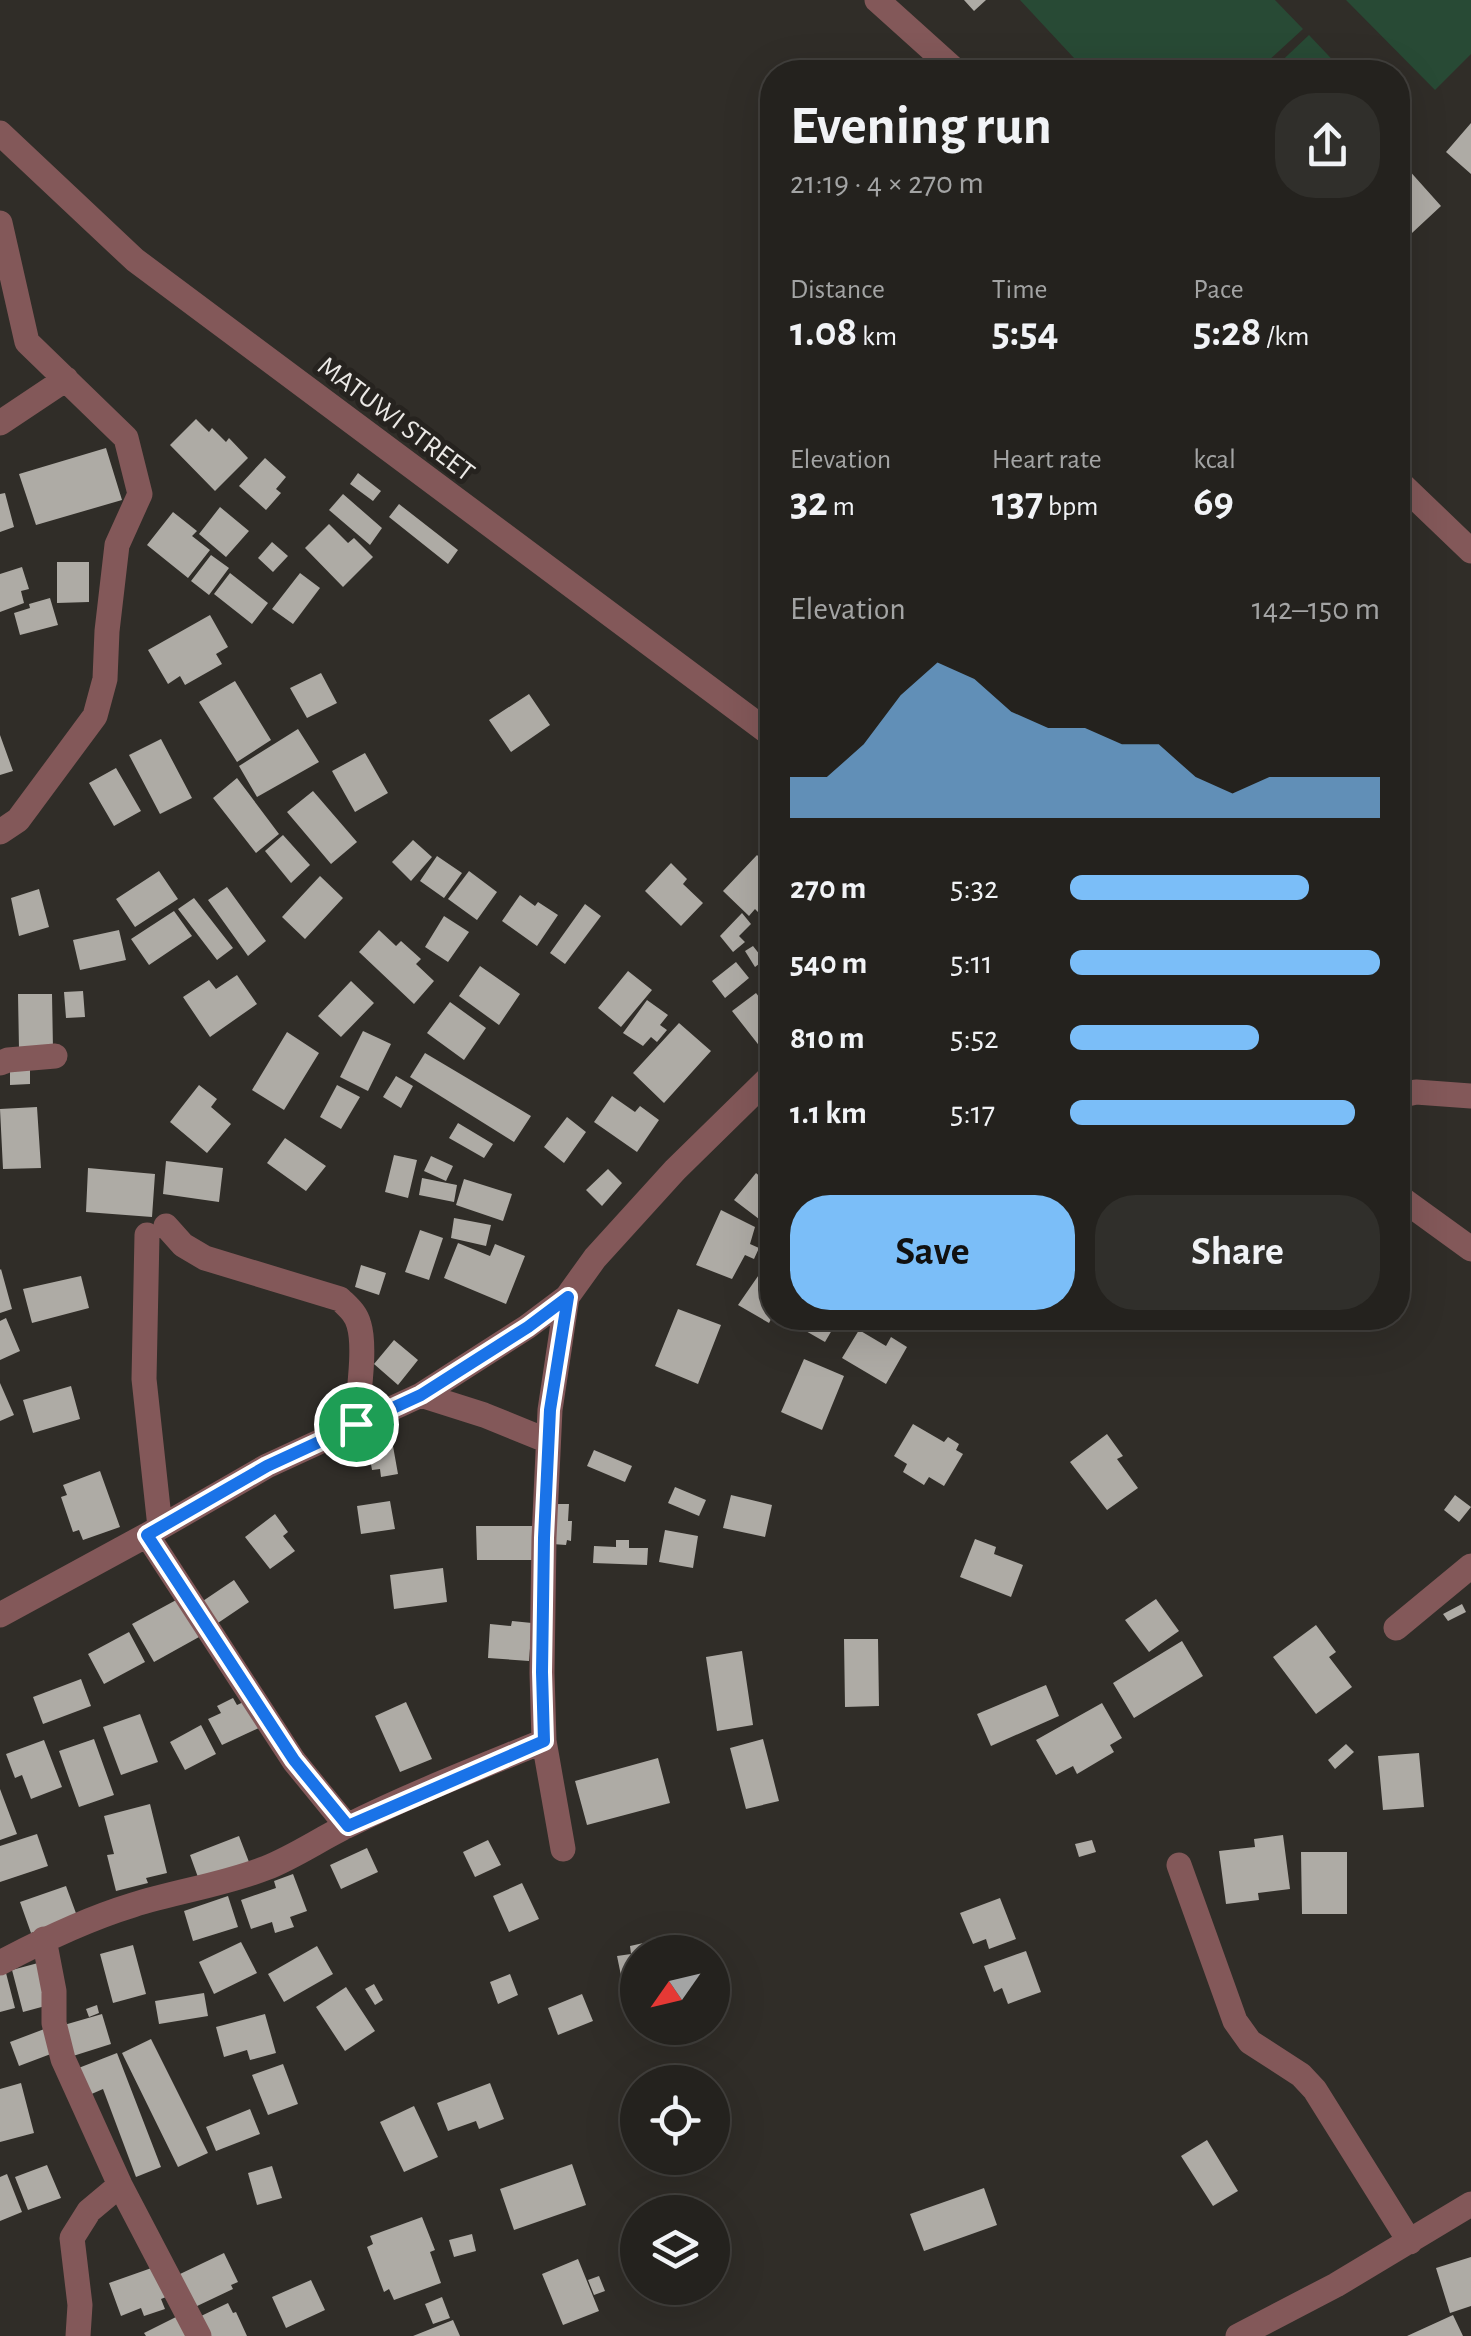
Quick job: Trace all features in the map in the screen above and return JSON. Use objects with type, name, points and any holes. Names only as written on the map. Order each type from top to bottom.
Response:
[{"type":"street","points":[[877,0],[944,60]]},
{"type":"street","name":"MATUWI STREET","points":[[0,133],[135,260],[760,726]]},
{"type":"street","points":[[0,832],[18,820],[94,716],[105,679],[117,545],[140,494],[126,438],[27,342],[2,242]]},
{"type":"street","points":[[0,422],[66,379]]},
{"type":"street","points":[[1410,493],[1471,551]]},
{"type":"street","points":[[0,1063],[56,1056]]},
{"type":"street","points":[[0,1615],[267,1466],[421,1395],[528,1327],[568,1297],[594,1258],[674,1170],[760,1086]]},
{"type":"street","points":[[1410,1093],[1471,1096]]},
{"type":"street","points":[[1410,1205],[1471,1249]]},
{"type":"street","points":[[348,1826],[294,1760],[154,1531],[144,1379],[156,1230],[205,1258],[340,1299],[352,1310],[360,1326],[362,1343],[356,1424]]},
{"type":"street","points":[[563,1848],[544,1741],[542,1653],[550,1410],[568,1297]]},
{"type":"street","points":[[421,1395],[548,1441]]},
{"type":"street","points":[[1396,1628],[1471,1566]]},
{"type":"street","points":[[0,1963],[44,1940],[136,1904],[254,1873],[348,1826],[544,1741]]},
{"type":"street","points":[[1179,1865],[1235,2021],[1250,2042],[1302,2075],[1315,2090],[1410,2242]]},
{"type":"street","points":[[44,1940],[54,1991],[54,2023],[63,2058],[120,2185],[198,2336]]},
{"type":"street","points":[[78,2336],[80,2305],[72,2238],[90,2211],[120,2185]]},
{"type":"street","points":[[1238,2336],[1336,2285],[1471,2204]]},
{"type":"green space","points":[[1020,0],[1275,0],[1303,29],[1269,60],[1076,60]]},
{"type":"green space","points":[[1346,0],[1471,0],[1471,54],[1435,90],[1410,65],[1410,60],[1405,60]]},
{"type":"green space","points":[[1309,35],[1333,60],[1283,60]]},
{"type":"building","points":[[964,0],[986,0],[974,11]]},
{"type":"building","points":[[1471,123],[1471,174],[1446,152]]},
{"type":"building","points":[[1410,171],[1441,206],[1410,235]]},
{"type":"building","points":[[196,419],[226,442],[229,438],[248,458],[215,491],[170,445]]},
{"type":"building","points":[[106,448],[122,500],[36,525],[19,474]]},
{"type":"building","points":[[265,458],[286,477],[276,489],[281,493],[266,510],[239,486]]},
{"type":"building","points":[[358,473],[381,491],[373,501],[350,484]]},
{"type":"building","points":[[5,493],[14,527],[0,532],[0,494]]},
{"type":"building","points":[[343,494],[382,528],[370,545],[329,510]]},
{"type":"building","points":[[399,504],[458,550],[448,564],[389,517]]},
{"type":"building","points":[[220,507],[249,531],[226,557],[199,534]]},
{"type":"building","points":[[173,512],[197,531],[192,536],[210,550],[188,578],[147,545]]},
{"type":"building","points":[[329,524],[348,543],[354,538],[373,557],[343,587],[305,548]]},
{"type":"building","points":[[272,542],[288,556],[273,572],[258,558]]},
{"type":"building","points":[[211,555],[229,568],[209,595],[191,581]]},
{"type":"building","points":[[57,562],[89,562],[89,602],[57,603]]},
{"type":"building","points":[[22,567],[29,589],[21,591],[24,603],[0,612],[0,574]]},
{"type":"building","points":[[230,573],[268,603],[252,624],[214,594]]},
{"type":"building","points":[[300,573],[320,588],[293,624],[272,609]]},
{"type":"building","points":[[50,598],[58,625],[20,635],[14,613]]},
{"type":"building","points":[[210,615],[228,647],[216,654],[222,664],[185,685],[180,676],[168,684],[148,650]]},
{"type":"building","points":[[321,673],[337,703],[307,718],[290,688]]},
{"type":"building","points":[[235,681],[271,740],[237,762],[199,702]]},
{"type":"building","points":[[529,694],[550,725],[511,752],[489,720]]},
{"type":"building","points":[[298,729],[319,762],[257,797],[239,766]]},
{"type":"building","points":[[0,735],[13,771],[0,775]]},
{"type":"building","points":[[161,739],[192,798],[160,814],[129,755]]},
{"type":"building","points":[[365,753],[388,793],[355,812],[332,771]]},
{"type":"building","points":[[116,768],[141,811],[114,826],[89,783]]},
{"type":"building","points":[[237,778],[279,834],[256,853],[213,798]]},
{"type":"building","points":[[313,791],[357,842],[331,864],[287,812]]},
{"type":"building","points":[[283,835],[310,865],[291,883],[265,851]]},
{"type":"building","points":[[413,840],[432,857],[411,881],[392,862]]},
{"type":"building","points":[[757,855],[760,858],[760,914],[755,909],[749,916],[723,891]]},
{"type":"building","points":[[437,856],[462,873],[444,898],[420,881]]},
{"type":"building","points":[[671,863],[687,879],[683,884],[703,903],[681,926],[645,891]]},
{"type":"building","points":[[159,871],[178,899],[135,927],[116,899]]},
{"type":"building","points":[[469,871],[497,892],[477,920],[448,899]]},
{"type":"building","points":[[320,876],[343,898],[305,939],[282,917]]},
{"type":"building","points":[[227,887],[266,941],[248,956],[208,900]]},
{"type":"building","points":[[39,889],[49,927],[19,936],[11,898]]},
{"type":"building","points":[[520,895],[558,915],[537,946],[502,921]]},
{"type":"building","points":[[194,898],[233,948],[217,960],[178,909]]},
{"type":"building","points":[[585,904],[601,916],[565,964],[550,953]]},
{"type":"building","points":[[174,911],[192,936],[149,965],[131,939]]},
{"type":"building","points":[[742,913],[751,924],[739,936],[745,942],[733,952],[720,936]]},
{"type":"building","points":[[444,916],[469,932],[448,962],[425,947]]},
{"type":"building","points":[[119,930],[126,960],[80,970],[73,940]]},
{"type":"building","points":[[379,930],[396,946],[401,941],[421,959],[416,964],[434,981],[414,1004],[359,952]]},
{"type":"building","points":[[753,946],[760,955],[760,963],[755,967],[745,951]]},
{"type":"building","points":[[736,962],[749,978],[725,998],[712,981]]},
{"type":"building","points":[[480,966],[520,994],[499,1025],[459,996]]},
{"type":"building","points":[[628,971],[652,990],[621,1027],[598,1008]]},
{"type":"building","points":[[237,975],[257,1004],[210,1037],[183,997],[209,980],[216,989]]},
{"type":"building","points":[[351,981],[374,1003],[341,1037],[318,1016]]},
{"type":"building","points":[[83,991],[85,1017],[66,1018],[64,992]]},
{"type":"building","points":[[756,993],[760,998],[760,1047],[732,1011]]},
{"type":"building","points":[[18,994],[52,994],[53,1049],[19,1049]]},
{"type":"building","points":[[647,1000],[668,1015],[660,1025],[667,1030],[657,1042],[651,1037],[643,1046],[623,1033]]},
{"type":"building","points":[[450,1002],[486,1028],[464,1060],[427,1033]]},
{"type":"building","points":[[679,1023],[711,1051],[664,1103],[633,1073]]},
{"type":"building","points":[[363,1031],[391,1044],[368,1091],[340,1077]]},
{"type":"building","points":[[287,1032],[319,1053],[284,1110],[252,1090]]},
{"type":"building","points":[[425,1053],[531,1116],[514,1142],[410,1077]]},
{"type":"building","points":[[10,1070],[30,1070],[30,1084],[10,1085]]},
{"type":"building","points":[[396,1076],[413,1086],[401,1108],[383,1097]]},
{"type":"building","points":[[199,1085],[217,1099],[211,1107],[231,1124],[207,1153],[170,1122]]},
{"type":"building","points":[[337,1085],[360,1097],[341,1129],[320,1117]]},
{"type":"building","points":[[612,1096],[635,1112],[640,1106],[659,1120],[637,1152],[594,1122]]},
{"type":"building","points":[[37,1107],[41,1168],[3,1169],[0,1109]]},
{"type":"building","points":[[567,1117],[586,1132],[564,1163],[544,1147]]},
{"type":"building","points":[[458,1123],[493,1144],[484,1158],[449,1138]]},
{"type":"building","points":[[285,1138],[326,1166],[306,1191],[267,1163]]},
{"type":"building","points":[[394,1155],[417,1160],[408,1198],[385,1192]]},
{"type":"building","points":[[431,1156],[453,1166],[446,1181],[424,1171]]},
{"type":"building","points":[[166,1161],[223,1168],[219,1202],[163,1194]]},
{"type":"building","points":[[88,1168],[155,1174],[152,1217],[86,1212]]},
{"type":"building","points":[[608,1169],[622,1183],[602,1206],[586,1190]]},
{"type":"building","points":[[756,1173],[760,1176],[759,1219],[734,1200]]},
{"type":"building","points":[[422,1178],[457,1185],[454,1202],[419,1195]]},
{"type":"building","points":[[464,1179],[512,1194],[503,1221],[456,1205]]},
{"type":"building","points":[[721,1210],[755,1227],[750,1244],[759,1248],[754,1259],[745,1255],[732,1279],[696,1265]]},
{"type":"building","points":[[454,1218],[491,1225],[486,1246],[451,1238]]},
{"type":"building","points":[[420,1230],[443,1238],[429,1280],[405,1272]]},
{"type":"building","points":[[458,1243],[490,1256],[495,1244],[525,1256],[506,1304],[444,1278]]},
{"type":"building","points":[[361,1265],[386,1273],[379,1295],[355,1287]]},
{"type":"building","points":[[0,1270],[12,1309],[0,1313]]},
{"type":"building","points":[[760,1273],[760,1318],[738,1305]]},
{"type":"building","points":[[81,1276],[89,1308],[32,1323],[23,1289]]},
{"type":"building","points":[[678,1309],[721,1325],[698,1384],[655,1366]]},
{"type":"building","points":[[6,1318],[20,1351],[0,1360],[0,1321]]},
{"type":"building","points":[[804,1330],[832,1330],[825,1342]]},
{"type":"building","points":[[859,1330],[886,1346],[891,1337],[907,1347],[886,1384],[842,1358]]},
{"type":"building","points":[[394,1340],[418,1360],[398,1385],[374,1364]]},
{"type":"building","points":[[804,1359],[844,1376],[822,1430],[781,1412]]},
{"type":"building","points":[[0,1383],[14,1415],[0,1421]]},
{"type":"building","points":[[71,1386],[80,1419],[33,1433],[23,1400]]},
{"type":"building","points":[[913,1424],[944,1442],[948,1437],[959,1444],[956,1450],[963,1454],[944,1486],[929,1477],[924,1485],[903,1472],[907,1464],[894,1456]]},
{"type":"building","points":[[1107,1434],[1123,1456],[1117,1459],[1138,1488],[1107,1510],[1070,1462]]},
{"type":"building","points":[[391,1435],[398,1474],[381,1477],[380,1469],[372,1470],[372,1438]]},
{"type":"building","points":[[594,1450],[632,1466],[625,1482],[587,1466]]},
{"type":"building","points":[[100,1471],[120,1527],[83,1540],[79,1530],[73,1532],[61,1497],[67,1495],[63,1485]]},
{"type":"building","points":[[675,1487],[706,1500],[699,1516],[668,1503]]},
{"type":"building","points":[[731,1495],[772,1505],[765,1537],[723,1528]]},
{"type":"building","points":[[1455,1495],[1471,1507],[1459,1522],[1444,1510]]},
{"type":"building","points":[[390,1501],[395,1529],[361,1534],[357,1506]]},
{"type":"building","points":[[555,1504],[569,1504],[571,1541],[567,1540],[566,1545],[552,1544]]},
{"type":"building","points":[[275,1514],[288,1532],[283,1536],[295,1551],[270,1569],[245,1537]]},
{"type":"building","points":[[476,1526],[534,1526],[535,1560],[477,1560]]},
{"type":"building","points":[[665,1530],[698,1536],[693,1568],[659,1562]]},
{"type":"building","points":[[975,1539],[996,1547],[994,1554],[1023,1565],[1011,1597],[960,1577]]},
{"type":"building","points":[[616,1540],[629,1540],[629,1548],[648,1548],[647,1565],[593,1563],[594,1546],[616,1547]]},
{"type":"building","points":[[443,1568],[447,1602],[394,1609],[390,1575]]},
{"type":"building","points":[[234,1580],[249,1602],[212,1627],[197,1605]]},
{"type":"building","points":[[178,1599],[199,1637],[154,1662],[132,1624]]},
{"type":"building","points":[[1156,1599],[1179,1631],[1149,1652],[1125,1620]]},
{"type":"building","points":[[1462,1604],[1466,1612],[1448,1621],[1443,1614]]},
{"type":"building","points":[[512,1621],[532,1623],[529,1661],[488,1658],[490,1624],[511,1626]]},
{"type":"building","points":[[1316,1625],[1336,1652],[1329,1657],[1352,1687],[1316,1714],[1273,1657]]},
{"type":"building","points":[[129,1632],[145,1662],[104,1684],[88,1654]]},
{"type":"building","points":[[844,1639],[878,1639],[879,1706],[845,1707]]},
{"type":"building","points":[[1182,1641],[1203,1676],[1134,1718],[1113,1683]]},
{"type":"building","points":[[742,1651],[753,1725],[717,1731],[706,1657]]},
{"type":"building","points":[[81,1679],[91,1706],[43,1724],[33,1697]]},
{"type":"building","points":[[1046,1685],[1059,1716],[991,1746],[977,1714]]},
{"type":"building","points":[[233,1698],[237,1705],[250,1699],[263,1726],[222,1745],[208,1719],[221,1713],[217,1706]]},
{"type":"building","points":[[406,1702],[432,1759],[400,1772],[375,1716]]},
{"type":"building","points":[[1102,1703],[1122,1738],[1110,1745],[1114,1752],[1077,1774],[1073,1766],[1056,1775],[1036,1740]]},
{"type":"building","points":[[140,1714],[158,1762],[121,1775],[103,1727]]},
{"type":"building","points":[[201,1725],[216,1754],[185,1770],[170,1742]]},
{"type":"building","points":[[94,1739],[114,1795],[79,1807],[59,1751]]},
{"type":"building","points":[[763,1739],[779,1801],[746,1809],[730,1748]]},
{"type":"building","points":[[44,1740],[62,1787],[31,1799],[22,1775],[15,1778],[6,1754]]},
{"type":"building","points":[[1346,1744],[1354,1752],[1335,1769],[1328,1760]]},
{"type":"building","points":[[1419,1753],[1424,1807],[1383,1810],[1378,1756]]},
{"type":"building","points":[[658,1758],[670,1803],[587,1825],[575,1781]]},
{"type":"building","points":[[0,1789],[17,1834],[0,1840]]},
{"type":"building","points":[[150,1804],[167,1873],[146,1878],[148,1883],[116,1891],[107,1855],[114,1854],[104,1816]]},
{"type":"building","points":[[37,1834],[48,1866],[0,1882],[0,1846]]},
{"type":"building","points":[[1283,1835],[1290,1889],[1258,1893],[1259,1900],[1226,1904],[1219,1851],[1255,1847],[1254,1839]]},
{"type":"building","points":[[239,1836],[249,1862],[199,1880],[190,1855]]},
{"type":"building","points":[[488,1840],[501,1865],[475,1877],[463,1852]]},
{"type":"building","points":[[1092,1840],[1096,1852],[1079,1857],[1075,1844]]},
{"type":"building","points":[[367,1848],[378,1872],[341,1889],[330,1865]]},
{"type":"building","points":[[1301,1852],[1347,1852],[1347,1914],[1302,1914]]},
{"type":"building","points":[[293,1874],[307,1911],[290,1917],[294,1927],[275,1933],[272,1922],[251,1929],[241,1900],[276,1888],[274,1881]]},
{"type":"building","points":[[522,1883],[539,1919],[509,1932],[493,1896]]},
{"type":"building","points":[[66,1886],[77,1916],[31,1933],[20,1902]]},
{"type":"building","points":[[228,1896],[238,1927],[193,1941],[184,1911]]},
{"type":"building","points":[[1000,1898],[1016,1939],[989,1949],[986,1939],[973,1944],[960,1913]]},
{"type":"building","points":[[241,1942],[257,1973],[214,1994],[199,1962]]},
{"type":"building","points":[[133,1945],[146,1994],[113,2003],[100,1954]]},
{"type":"building","points":[[317,1946],[333,1974],[284,2002],[268,1974]]},
{"type":"building","points":[[1026,1951],[1041,1992],[1008,2004],[1002,1988],[994,1992],[984,1966]]},
{"type":"building","points":[[38,1963],[49,2005],[23,2012],[12,1970]]},
{"type":"building","points":[[6,1973],[15,2008],[0,2012],[0,1975]]},
{"type":"building","points":[[510,1974],[518,1995],[498,2004],[490,1982]]},
{"type":"building","points":[[374,1984],[383,2000],[375,2005],[365,1989]]},
{"type":"building","points":[[346,1987],[375,2031],[345,2051],[316,2007]]},
{"type":"building","points":[[204,1993],[208,2016],[159,2024],[155,2001]]},
{"type":"building","points":[[582,1994],[593,2021],[558,2035],[548,2008]]},
{"type":"building","points":[[97,2005],[99,2013],[89,2017],[86,2009]]},
{"type":"building","points":[[102,2014],[111,2044],[73,2056],[64,2025]]},
{"type":"building","points":[[265,2014],[276,2053],[250,2060],[247,2050],[224,2057],[216,2027]]},
{"type":"building","points":[[47,2028],[56,2052],[19,2066],[10,2042]]},
{"type":"building","points":[[151,2039],[208,2153],[178,2167],[122,2053]]},
{"type":"building","points":[[117,2053],[161,2167],[136,2177],[103,2089],[87,2096],[76,2069]]},
{"type":"building","points":[[283,2064],[298,2104],[268,2115],[252,2075]]},
{"type":"building","points":[[21,2083],[34,2133],[0,2142],[0,2089]]},
{"type":"building","points":[[490,2083],[504,2119],[479,2129],[476,2121],[448,2131],[437,2103]]},
{"type":"building","points":[[414,2106],[438,2157],[404,2172],[380,2122]]},
{"type":"building","points":[[250,2109],[260,2134],[216,2151],[206,2127]]},
{"type":"building","points":[[1207,2140],[1238,2191],[1213,2206],[1181,2156]]},
{"type":"building","points":[[572,2164],[586,2205],[514,2230],[500,2189]]},
{"type":"building","points":[[47,2165],[61,2198],[28,2210],[15,2177]]},
{"type":"building","points":[[272,2166],[282,2198],[257,2205],[248,2173]]},
{"type":"building","points":[[7,2174],[22,2212],[0,2221],[0,2177]]},
{"type":"building","points":[[984,2188],[997,2225],[924,2251],[910,2214]]},
{"type":"building","points":[[422,2217],[435,2250],[430,2252],[441,2283],[394,2300],[389,2289],[384,2292],[367,2247],[373,2244],[370,2236]]},
{"type":"building","points":[[472,2234],[476,2251],[454,2257],[449,2240]]},
{"type":"building","points":[[224,2253],[238,2282],[231,2285],[233,2289],[195,2307],[180,2274]]},
{"type":"building","points":[[1471,2257],[1471,2306],[1450,2313],[1436,2268]]},
{"type":"building","points":[[578,2259],[599,2311],[563,2325],[542,2274]]},
{"type":"building","points":[[160,2265],[171,2295],[161,2299],[165,2309],[144,2316],[141,2308],[121,2316],[109,2283]]},
{"type":"building","points":[[599,2276],[605,2291],[594,2295],[588,2280]]},
{"type":"building","points":[[311,2280],[325,2310],[286,2328],[272,2297]]},
{"type":"building","points":[[442,2297],[450,2318],[433,2324],[425,2304]]},
{"type":"building","points":[[228,2303],[247,2336],[208,2336],[199,2317]]},
{"type":"building","points":[[180,2315],[191,2336],[144,2333]]},
{"type":"building","points":[[1453,2315],[1463,2336],[1407,2336]]},
{"type":"building","points":[[453,2320],[460,2336],[413,2336]]},
{"type":"route","points":[[568,1297],[550,1410],[544,1538],[544,1741],[348,1826],[294,1760],[147,1535],[267,1466],[356,1424],[421,1395],[568,1297]]}]
